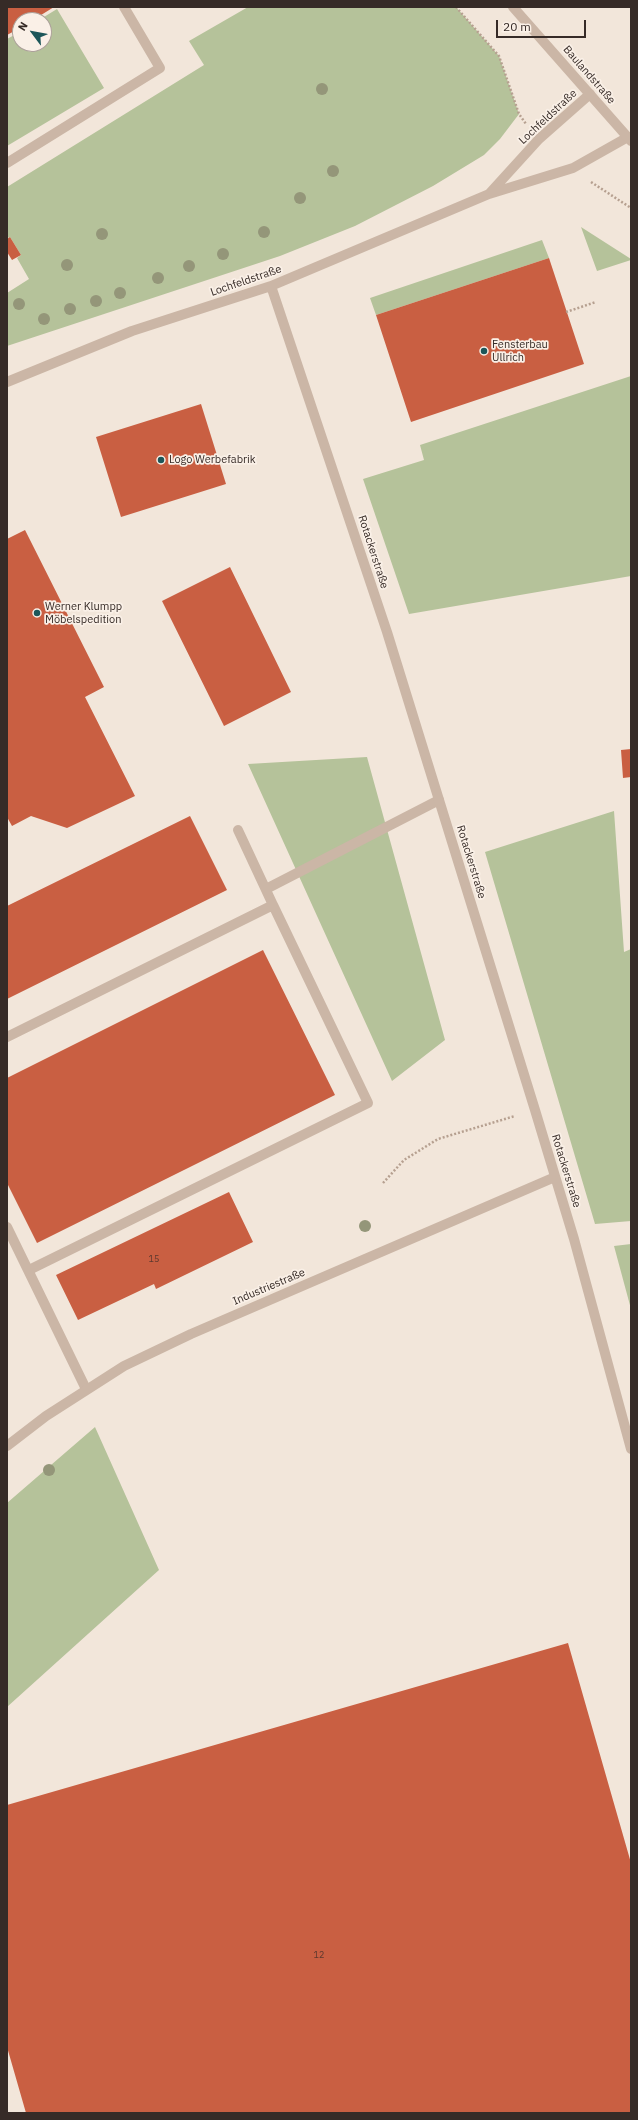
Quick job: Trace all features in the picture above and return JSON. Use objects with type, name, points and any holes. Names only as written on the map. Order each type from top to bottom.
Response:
[{"type":"street","points":[[7,163],[160,68],[124,7]]},
{"type":"street","name":"Baulandstraße","points":[[513,7],[629,139]]},
{"type":"street","name":"Lochfeldstraße","points":[[489,194],[539,139],[590,94]]},
{"type":"street","name":"Lochfeldstraße","points":[[7,382],[132,331],[271,286],[489,194],[573,168],[629,139]]},
{"type":"street","name":"Rotackerstraße","points":[[271,286],[385,625],[535,1110],[631,1449]]},
{"type":"street","points":[[266,890],[439,800]]},
{"type":"street","points":[[29,1270],[368,1103],[238,830]]},
{"type":"street","points":[[7,1037],[274,905]]},
{"type":"street","name":"Industriestraße","points":[[7,1446],[46,1416],[124,1366],[190,1334],[555,1177]]},
{"type":"street","points":[[7,1227],[86,1389]]},
{"type":"path","points":[[566,312],[596,302]]},
{"type":"path","points":[[383,1183],[404,1160],[438,1139],[535,1110]]},
{"type":"green space","points":[[248,7],[456,7],[499,56],[519,114],[500,139],[484,155],[433,186],[355,226],[280,256],[7,346],[7,293],[29,279],[17,258],[21,255],[10,237],[7,238],[7,187],[204,65],[189,41]]},
{"type":"green space","points":[[57,9],[104,88],[7,146],[7,39],[12,36],[12,52],[52,52],[52,12]]},
{"type":"green space","points":[[581,227],[631,259],[631,260],[597,271]]},
{"type":"green space","points":[[542,240],[549,258],[376,315],[370,298]]},
{"type":"green space","points":[[631,376],[631,576],[409,614],[363,479],[424,460],[420,445]]},
{"type":"green space","points":[[367,757],[445,1040],[392,1081],[248,764]]},
{"type":"green space","points":[[614,811],[624,952],[631,949],[631,1221],[595,1224],[485,852]]},
{"type":"green space","points":[[631,1244],[631,1309],[614,1246]]},
{"type":"green space","points":[[95,1427],[159,1570],[7,1707],[7,1503]]},
{"type":"building","points":[[7,7],[54,7],[46,12],[12,12],[12,32],[7,35]]},
{"type":"building","points":[[10,237],[21,255],[12,260],[7,252],[7,239]]},
{"type":"building","name":"Fensterbau Ullrich","points":[[549,258],[584,364],[411,422],[376,315]]},
{"type":"building","name":"Logo Werbefabrik","points":[[201,404],[226,484],[121,517],[96,437]]},
{"type":"building","name":"Werner Klumpp Möbelspedition","points":[[25,530],[104,687],[85,697],[135,796],[67,828],[31,816],[12,826],[7,817],[7,539]]},
{"type":"building","points":[[230,567],[291,692],[224,726],[162,601]]},
{"type":"building","points":[[631,749],[631,777],[623,778],[621,750]]},
{"type":"building","points":[[190,816],[227,890],[7,999],[7,906]]},
{"type":"building","points":[[263,950],[335,1095],[37,1243],[7,1183],[7,1078]]},
{"type":"building","points":[[229,1192],[253,1242],[156,1289],[154,1284],[78,1320],[56,1275]]},
{"type":"building","points":[[568,1643],[631,1863],[631,2113],[26,2113],[7,2047],[7,1805]]},
{"type":"place","name":"Fensterbau Ullrich","points":[[484,351]]},
{"type":"place","name":"Logo Werbefabrik","points":[[161,460]]},
{"type":"place","name":"Werner Klumpp Möbelspedition","points":[[37,613]]}]
